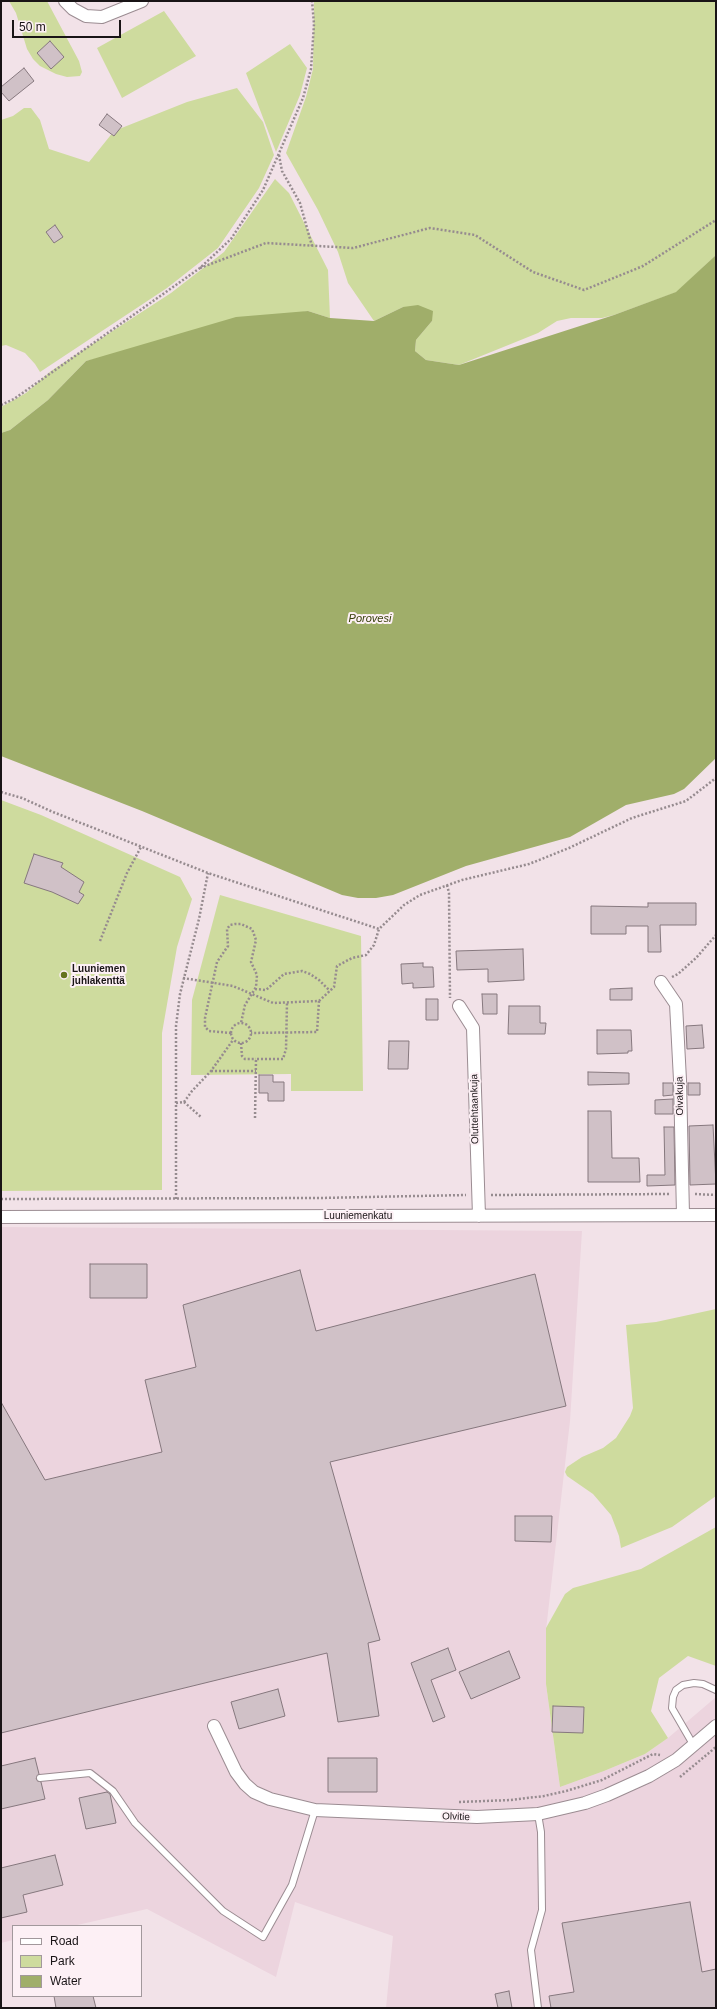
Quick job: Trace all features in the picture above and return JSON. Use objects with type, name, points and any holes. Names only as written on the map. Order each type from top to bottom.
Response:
[{"type":"street","points":[[65,1],[73,9],[86,16],[102,18],[142,1]]},
{"type":"street","name":"Oivakuja","points":[[661,982],[676,1004],[680,1080],[683,1215]]},
{"type":"street","name":"Oluttehtaankuja","points":[[459,1006],[473,1028],[477,1195],[479,1216]]},
{"type":"street","name":"Luuniemenkatu","points":[[1,1216],[716,1215]]},
{"type":"street","name":"Olvitie","points":[[214,1726],[236,1772],[254,1792],[270,1800],[315,1810],[477,1817],[538,1814],[585,1803],[607,1795],[649,1776],[676,1760],[716,1726]]},
{"type":"lane","points":[[694,1746],[672,1708],[673,1697],[676,1690],[683,1685],[694,1683],[703,1684],[716,1690]]},
{"type":"lane","points":[[40,1778],[90,1773],[113,1791],[135,1823],[223,1911],[263,1937],[292,1885],[315,1810]]},
{"type":"lane","points":[[538,1814],[541,1832],[542,1910],[531,1950],[538,2008]]},
{"type":"path","points":[[1,405],[14,399],[200,268],[231,239],[263,190],[303,98],[311,69],[314,24],[312,1]]},
{"type":"path","points":[[278,154],[282,170],[300,203],[312,246]]},
{"type":"path","points":[[200,268],[266,243],[353,248],[430,228],[475,235],[533,272],[584,290],[643,266],[716,220]]},
{"type":"path","points":[[183,978],[233,986],[273,1003],[319,1001],[330,991],[336,982],[337,966],[352,958],[366,955],[374,945],[379,929],[404,905],[420,895],[462,880],[529,864],[570,848],[632,818],[686,801],[716,778]]},
{"type":"path","points":[[1,792],[22,798],[53,812],[208,872],[379,929]]},
{"type":"path","points":[[100,941],[127,873],[141,847]]},
{"type":"path","points":[[176,1199],[176,1026],[183,978],[199,919],[208,872]]},
{"type":"path","points":[[447,885],[449,893],[450,998],[459,1006]]},
{"type":"path","points":[[231,1033],[213,1033],[209,1031],[205,1027],[205,1018],[214,983],[216,962],[228,946],[227,929],[230,925],[242,924],[252,929],[255,935],[255,947],[251,962],[257,975],[255,989],[242,1013],[241,1023]]},
{"type":"path","points":[[661,982],[678,974],[716,935]]},
{"type":"path","points":[[255,989],[266,990],[284,974],[302,971],[319,980],[330,991]]},
{"type":"path","points":[[251,1033],[318,1032],[319,1001]]},
{"type":"path","points":[[241,1043],[242,1056],[245,1059],[283,1059],[286,1049],[286,1003]]},
{"type":"path","points":[[241,1023],[248,1026],[251,1033],[249,1039],[241,1043],[233,1040],[231,1033],[233,1026],[241,1023]]},
{"type":"path","points":[[184,1102],[192,1090],[211,1071],[233,1040]]},
{"type":"path","points":[[255,1118],[256,1059]]},
{"type":"path","points":[[211,1071],[256,1071]]},
{"type":"path","points":[[176,1103],[184,1102],[201,1117]]},
{"type":"path","points":[[1,1199],[176,1199],[477,1195],[716,1194]]},
{"type":"path","points":[[680,1776],[716,1747]]},
{"type":"path","points":[[457,1802],[510,1800],[544,1796],[602,1780],[653,1754],[664,1755],[692,1767]]},
{"type":"shaded area","points":[[1,1227],[582,1231],[570,1421],[546,1630],[546,1684],[560,1787],[645,1754],[668,1738],[716,1697],[716,2008],[386,2008],[393,1936],[295,1902],[276,1977],[147,1909],[77,1925],[12,1925],[12,1940],[1,1943]]},
{"type":"green space","points":[[9,1],[47,1],[79,61],[82,72],[80,76],[67,77],[56,74],[40,66],[33,59],[27,49],[16,13]]},
{"type":"green space","points":[[314,1],[716,1],[716,255],[677,292],[614,315],[602,318],[571,318],[557,321],[538,333],[459,365],[426,360],[415,351],[416,340],[432,321],[403,307],[374,321],[348,283],[338,252],[318,210],[286,153],[306,97],[313,69]]},
{"type":"green space","points":[[164,11],[196,56],[122,98],[97,48]]},
{"type":"green space","points":[[290,44],[307,68],[300,95],[276,152],[246,73]]},
{"type":"green space","points":[[237,88],[263,122],[274,155],[259,188],[218,248],[167,288],[40,372],[25,353],[6,345],[1,346],[1,120],[13,116],[24,108],[31,108],[40,120],[49,149],[89,162],[114,131],[187,102]]},
{"type":"green space","points":[[275,179],[289,193],[328,270],[330,318],[308,311],[86,361],[48,400],[10,430],[1,433],[1,407],[26,393],[51,371],[171,293],[224,252]]},
{"type":"green space","points":[[1,800],[41,815],[180,877],[192,899],[177,947],[162,1033],[162,1190],[1,1191]]},
{"type":"green space","points":[[220,895],[361,936],[363,1091],[291,1091],[291,1074],[191,1075],[192,1000]]},
{"type":"green space","points":[[716,1309],[716,1496],[672,1527],[621,1548],[619,1536],[611,1515],[593,1494],[567,1476],[565,1472],[567,1467],[582,1457],[603,1448],[616,1438],[630,1416],[633,1408],[626,1325],[656,1322]]},
{"type":"green space","points":[[716,1527],[716,1666],[688,1656],[659,1678],[651,1711],[668,1738],[645,1754],[560,1787],[546,1684],[546,1628],[565,1594],[573,1588],[641,1569]]},
{"type":"water","name":"Porovesi","points":[[716,255],[716,758],[684,789],[674,794],[626,805],[570,837],[466,866],[393,895],[376,898],[358,898],[342,895],[142,811],[1,756],[1,433],[10,430],[48,400],[86,361],[236,317],[308,311],[330,318],[374,321],[403,307],[418,305],[433,311],[432,321],[416,340],[415,351],[426,360],[459,365],[614,315],[676,292]]},
{"type":"building","points":[[50,41],[64,57],[51,69],[37,53]]},
{"type":"building","points":[[24,68],[34,81],[9,101],[1,92],[1,87]]},
{"type":"building","points":[[107,114],[122,126],[114,136],[99,125]]},
{"type":"building","points":[[55,225],[63,237],[54,243],[46,232]]},
{"type":"building","points":[[34,854],[63,863],[61,867],[84,882],[79,892],[84,895],[78,904],[52,892],[24,883]]},
{"type":"building","points":[[648,903],[696,903],[696,925],[660,925],[661,952],[648,952],[648,926],[626,926],[626,934],[591,934],[591,906],[648,907]]},
{"type":"building","points":[[523,949],[524,980],[488,982],[488,969],[457,970],[456,951]]},
{"type":"building","points":[[423,963],[423,967],[433,967],[434,987],[413,988],[413,983],[402,984],[401,964]]},
{"type":"building","points":[[632,988],[632,1000],[610,1000],[610,989]]},
{"type":"building","points":[[482,994],[497,994],[497,1014],[483,1014]]},
{"type":"building","points":[[426,999],[438,999],[438,1020],[426,1020]]},
{"type":"building","points":[[509,1006],[540,1006],[540,1023],[546,1023],[545,1034],[508,1034]]},
{"type":"building","points":[[702,1025],[704,1048],[687,1049],[686,1026]]},
{"type":"building","points":[[597,1030],[631,1030],[632,1051],[628,1051],[628,1053],[597,1054]]},
{"type":"building","points":[[389,1041],[409,1041],[408,1069],[388,1069]]},
{"type":"building","points":[[588,1072],[629,1073],[629,1084],[588,1085]]},
{"type":"building","points":[[259,1075],[273,1075],[273,1082],[284,1082],[284,1101],[268,1101],[268,1093],[259,1093]]},
{"type":"building","points":[[663,1083],[673,1083],[673,1095],[663,1096]]},
{"type":"building","points":[[688,1083],[700,1083],[700,1095],[688,1095]]},
{"type":"building","points":[[673,1099],[673,1114],[655,1114],[655,1100]]},
{"type":"building","points":[[588,1111],[611,1111],[612,1158],[639,1158],[640,1182],[588,1182]]},
{"type":"building","points":[[713,1125],[716,1184],[690,1185],[689,1126]]},
{"type":"building","points":[[664,1127],[674,1127],[675,1185],[647,1186],[647,1175],[665,1175]]},
{"type":"building","points":[[90,1264],[147,1264],[147,1298],[90,1298]]},
{"type":"building","points":[[300,1270],[316,1331],[535,1274],[566,1406],[330,1462],[380,1640],[368,1643],[379,1716],[338,1722],[327,1653],[1,1733],[1,1402],[45,1480],[162,1452],[145,1380],[196,1367],[183,1305]]},
{"type":"building","points":[[515,1516],[552,1516],[551,1542],[515,1541]]},
{"type":"building","points":[[448,1648],[456,1670],[431,1680],[445,1717],[433,1722],[411,1663]]},
{"type":"building","points":[[509,1651],[520,1678],[471,1699],[459,1672]]},
{"type":"building","points":[[278,1689],[285,1716],[239,1729],[231,1702]]},
{"type":"building","points":[[553,1706],[584,1707],[583,1733],[552,1732]]},
{"type":"building","points":[[35,1758],[39,1774],[36,1779],[41,1782],[45,1799],[1,1809],[1,1766]]},
{"type":"building","points":[[328,1758],[377,1758],[377,1792],[328,1792]]},
{"type":"building","points":[[107,1792],[110,1794],[116,1823],[86,1829],[79,1798]]},
{"type":"building","points":[[55,1855],[63,1885],[23,1895],[27,1912],[1,1918],[1,1868]]},
{"type":"building","points":[[690,1902],[702,1972],[716,1969],[716,2008],[551,2008],[549,1996],[574,1992],[562,1923]]},
{"type":"building","points":[[509,1991],[512,2008],[498,2008],[495,1994]]},
{"type":"building","points":[[54,1997],[93,1997],[96,2008],[56,2008]]},
{"type":"place","name":"Luuniemen juhlakenttä","points":[[64,975]]}]
